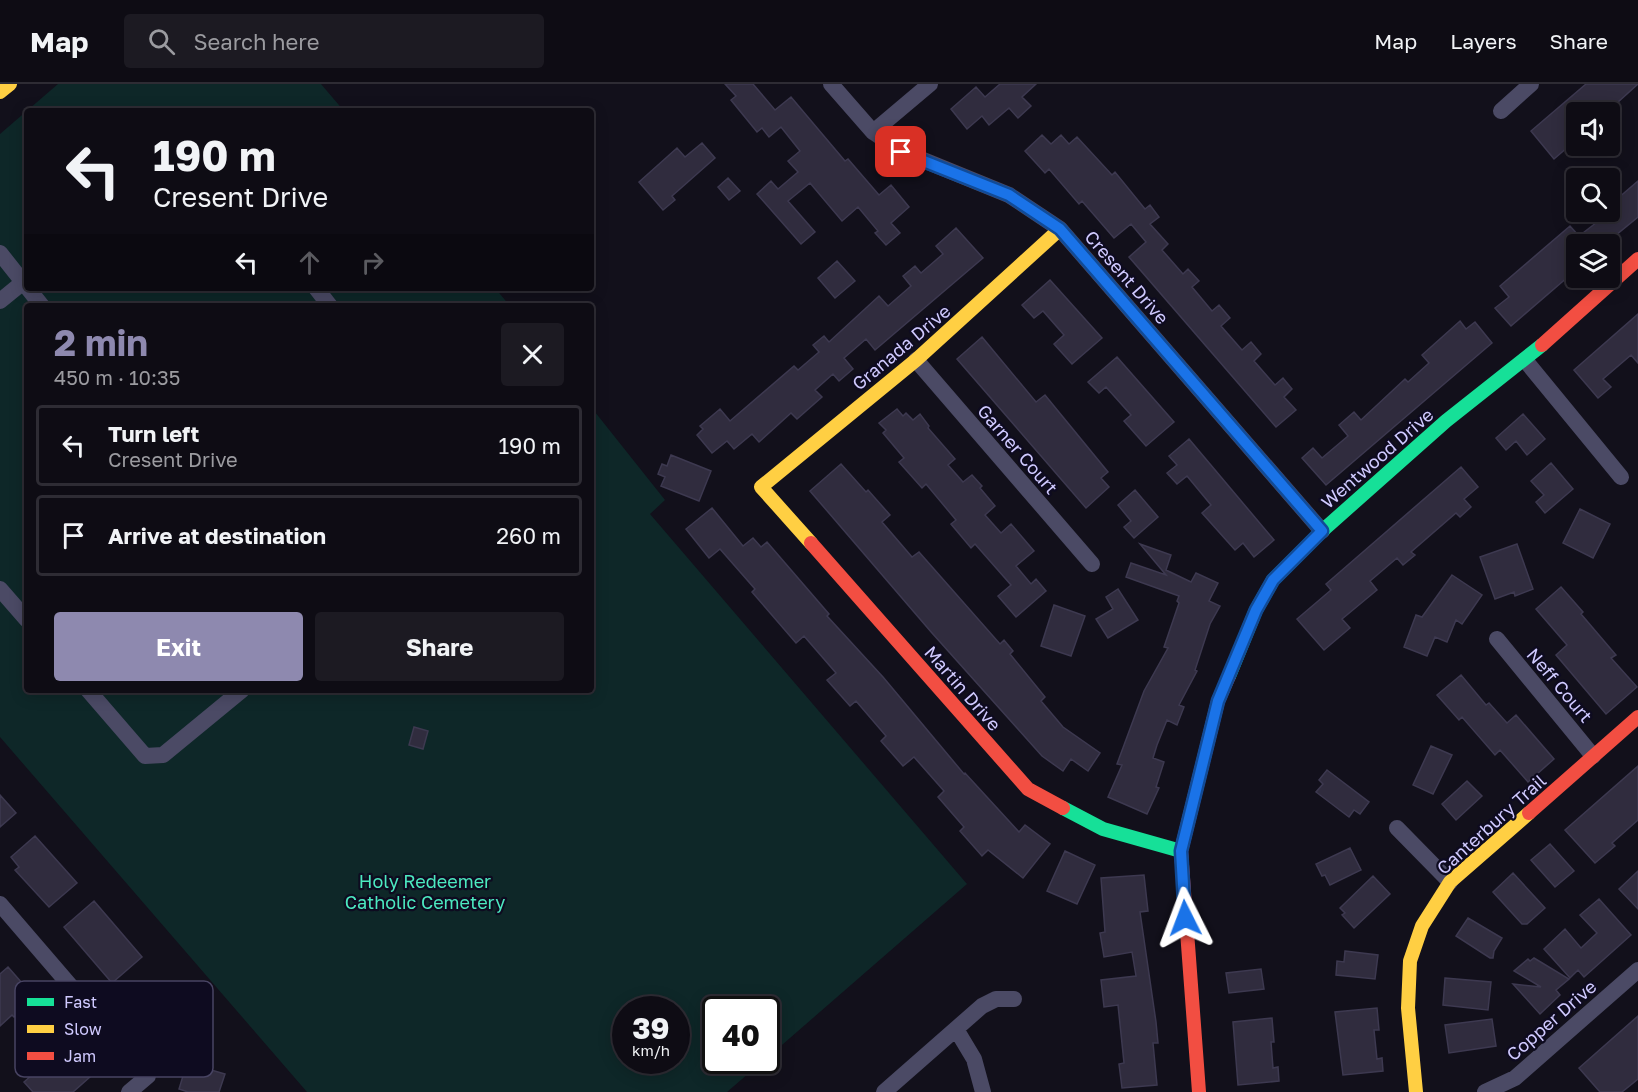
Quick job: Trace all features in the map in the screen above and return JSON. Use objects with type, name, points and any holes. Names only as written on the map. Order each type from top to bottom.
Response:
[{"type":"street","points":[[0,92],[10,84]]},
{"type":"street","name":"Cresent Drive","points":[[831,84],[873,132],[901,152],[1009,195],[1060,229],[1322,531]]},
{"type":"street","points":[[873,132],[930,84]]},
{"type":"street","points":[[1501,111],[1531,84]]},
{"type":"street","name":"Granada Drive","points":[[761,487],[916,360],[1060,229]]},
{"type":"street","points":[[0,253],[24,280]]},
{"type":"street","name":"Wentwood Drive","points":[[1199,1092],[1181,851],[1218,701],[1256,610],[1273,580],[1322,531],[1446,421],[1525,360],[1638,259]]},
{"type":"street","points":[[0,301],[24,282]]},
{"type":"street","points":[[318,291],[328,303]]},
{"type":"street","name":"Garner Court","points":[[916,360],[1092,564]]},
{"type":"street","points":[[1525,360],[1621,477]]},
{"type":"street","name":"Martin Drive","points":[[761,487],[1028,789],[1103,829],[1181,851]]},
{"type":"street","points":[[0,589],[24,617]]},
{"type":"street","name":"Neff Court","points":[[1497,639],[1593,756]]},
{"type":"street","points":[[91,693],[145,756],[163,755],[238,693]]},
{"type":"street","name":"Canterbury Trail","points":[[1416,1092],[1408,1008],[1410,961],[1422,926],[1450,882],[1638,717]]},
{"type":"street","points":[[1396,828],[1450,882]]},
{"type":"street","points":[[3,914],[63,981]]},
{"type":"street","name":"Copper Drive","points":[[1485,1092],[1515,1078],[1638,970]]},
{"type":"street","points":[[884,1092],[982,1006],[996,999],[1014,999]]},
{"type":"street","points":[[957,1029],[974,1059],[983,1092]]},
{"type":"street","points":[[129,1092],[147,1077]]},
{"type":"green space","name":"Holy Redeemer Catholic Cemetery","points":[[58,84],[321,84],[341,108],[30,108]]},
{"type":"green space","name":"Holy Redeemer Catholic Cemetery","points":[[24,113],[24,291],[498,291],[508,303],[24,303],[24,693],[594,693],[594,411],[665,500],[650,514],[967,884],[780,1047],[780,996],[702,996],[702,1074],[748,1074],[727,1092],[307,1092],[0,737],[0,134]]},
{"type":"building","points":[[725,84],[753,84],[775,110],[791,97],[845,161],[848,159],[879,195],[891,185],[909,207],[891,223],[900,233],[886,245],[875,233],[878,231],[858,207],[842,221],[810,183],[788,201],[815,232],[801,244],[757,194],[771,181],[778,189],[798,172],[788,161],[800,151],[781,127],[769,137],[762,128],[757,132],[731,100],[736,96]]},
{"type":"building","points":[[1000,84],[1036,84],[1022,97],[1031,106],[1018,118],[1009,108],[989,125],[982,116],[967,129],[951,109],[976,87],[985,97]]},
{"type":"building","points":[[1586,84],[1638,84],[1618,102],[1566,102],[1566,149],[1554,159],[1531,131]]},
{"type":"building","points":[[1042,135],[1051,144],[1061,135],[1069,144],[1077,137],[1112,175],[1115,172],[1145,209],[1150,205],[1159,217],[1150,224],[1168,244],[1162,250],[1183,274],[1188,269],[1199,281],[1192,287],[1212,311],[1219,305],[1230,318],[1221,326],[1242,350],[1251,342],[1261,354],[1254,361],[1275,385],[1283,378],[1292,389],[1284,397],[1296,410],[1276,427],[1129,257],[1146,242],[1131,224],[1114,238],[1082,201],[1079,204],[1049,169],[1045,173],[1025,151]]},
{"type":"building","points":[[702,143],[715,158],[672,196],[675,200],[663,210],[639,182],[677,148],[685,157]]},
{"type":"building","points":[[728,178],[740,191],[729,200],[718,187]]},
{"type":"building","points":[[1638,181],[1638,217],[1617,234],[1582,234],[1597,222],[1620,222],[1620,196]]},
{"type":"building","points":[[1570,226],[1577,234],[1566,234],[1566,279],[1511,326],[1495,308],[1509,297],[1500,286]]},
{"type":"building","points":[[956,228],[983,258],[875,350],[866,339],[844,358],[853,369],[839,381],[833,374],[815,390],[822,397],[797,419],[791,413],[759,442],[752,434],[734,449],[727,441],[712,453],[697,435],[703,429],[700,426],[720,409],[730,421],[794,366],[798,370],[819,352],[813,345],[824,336],[829,342],[879,296],[888,306],[911,286],[903,276],[915,266],[921,273],[943,254],[936,246]]},
{"type":"building","points":[[837,261],[855,281],[835,298],[818,278]]},
{"type":"building","points":[[1050,280],[1102,338],[1072,364],[1054,344],[1064,335],[1043,311],[1034,318],[1022,305]]},
{"type":"building","points":[[1638,314],[1638,363],[1631,355],[1603,379],[1611,387],[1598,398],[1574,370]]},
{"type":"building","points":[[1460,321],[1466,329],[1475,322],[1492,343],[1326,485],[1302,458],[1313,448],[1322,458],[1348,436],[1339,425],[1354,412],[1361,420],[1405,379],[1408,382],[1429,363],[1422,355]]},
{"type":"building","points":[[982,337],[1036,402],[1045,395],[1108,472],[1101,478],[1109,487],[1086,508],[957,359]]},
{"type":"building","points":[[1117,357],[1174,422],[1146,446],[1124,421],[1131,415],[1106,387],[1099,393],[1088,382]]},
{"type":"building","points":[[897,409],[903,416],[906,413],[913,420],[920,414],[929,426],[928,428],[955,459],[948,465],[963,482],[972,475],[995,506],[985,515],[1001,533],[1011,524],[1034,551],[1016,566],[1031,584],[1036,579],[1046,591],[1016,617],[998,596],[1011,585],[975,544],[971,548],[951,524],[956,520],[926,484],[922,488],[899,462],[904,458],[883,433],[886,430],[879,423]]},
{"type":"building","points":[[1523,414],[1545,439],[1527,455],[1516,441],[1506,450],[1496,438]]},
{"type":"building","points":[[1189,439],[1274,540],[1254,557],[1243,543],[1235,550],[1202,513],[1211,505],[1187,476],[1177,484],[1167,473],[1177,465],[1169,456]]},
{"type":"building","points":[[671,455],[711,471],[699,501],[661,486],[665,477],[658,474],[662,464],[667,466]]},
{"type":"building","points":[[1551,463],[1573,489],[1545,513],[1536,502],[1544,495],[1531,481]]},
{"type":"building","points":[[841,464],[890,515],[882,522],[912,557],[919,552],[1000,644],[1004,640],[1013,651],[1010,654],[1045,697],[1041,701],[1063,727],[1100,753],[1088,771],[1071,759],[1063,771],[1042,756],[810,491]]},
{"type":"building","points":[[1461,467],[1478,487],[1464,499],[1471,507],[1460,517],[1456,513],[1411,552],[1415,555],[1403,565],[1397,558],[1370,581],[1377,590],[1342,619],[1350,628],[1324,650],[1297,619],[1331,590],[1326,584]]},
{"type":"building","points":[[1135,490],[1158,517],[1134,538],[1124,527],[1131,521],[1118,505]]},
{"type":"building","points":[[712,508],[743,546],[753,538],[761,547],[767,542],[829,614],[827,616],[883,677],[964,774],[1019,832],[1025,825],[1050,844],[1023,878],[988,850],[982,856],[960,831],[964,827],[938,797],[944,791],[914,757],[903,766],[881,741],[886,736],[856,701],[850,706],[827,680],[836,673],[804,636],[796,643],[752,592],[755,589],[720,549],[709,558],[686,529]]},
{"type":"building","points":[[1580,509],[1610,524],[1593,558],[1563,543]]},
{"type":"building","points":[[1140,544],[1171,555],[1166,570],[1191,582],[1196,573],[1218,583],[1209,601],[1220,606],[1210,624],[1195,670],[1197,671],[1179,705],[1184,707],[1177,725],[1167,720],[1157,745],[1153,758],[1164,762],[1156,787],[1159,788],[1147,814],[1108,797],[1122,765],[1117,764],[1144,691],[1168,648],[1164,647],[1179,603],[1177,601],[1179,596],[1126,577],[1131,563],[1166,575]]},
{"type":"building","points":[[1517,544],[1533,589],[1515,596],[1514,592],[1495,599],[1480,557]]},
{"type":"building","points":[[1452,575],[1482,595],[1462,624],[1456,620],[1447,642],[1435,637],[1427,656],[1404,647],[1416,615],[1422,617]]},
{"type":"building","points":[[1561,587],[1616,655],[1611,658],[1637,687],[1606,714],[1556,655],[1567,645],[1536,609]]},
{"type":"building","points":[[1118,589],[1138,620],[1108,638],[1096,619],[1113,609],[1106,597]]},
{"type":"building","points":[[1054,605],[1085,616],[1071,656],[1041,646]]},
{"type":"building","points":[[1461,675],[1486,705],[1489,703],[1507,723],[1516,715],[1554,759],[1528,782],[1500,750],[1495,755],[1462,717],[1459,720],[1437,695]]},
{"type":"building","points":[[414,727],[428,731],[423,749],[409,745]]},
{"type":"building","points":[[1431,746],[1452,755],[1433,794],[1413,785]]},
{"type":"building","points":[[1638,766],[1638,820],[1612,843],[1615,846],[1595,863],[1565,830]]},
{"type":"building","points":[[1327,770],[1369,802],[1360,814],[1354,810],[1349,817],[1316,792],[1323,784],[1319,780]]},
{"type":"building","points":[[1467,781],[1482,796],[1456,820],[1442,804]]},
{"type":"building","points":[[0,795],[16,813],[0,827]]},
{"type":"building","points":[[35,836],[77,883],[49,907],[15,870],[19,867],[11,857]]},
{"type":"building","points":[[1550,844],[1574,871],[1555,887],[1531,860]]},
{"type":"building","points":[[1350,848],[1361,870],[1330,885],[1316,864]]},
{"type":"building","points":[[1065,851],[1095,865],[1077,904],[1047,891]]},
{"type":"building","points":[[1638,871],[1638,909],[1619,889]]},
{"type":"building","points":[[1513,873],[1545,908],[1527,924],[1522,924],[1493,892]]},
{"type":"building","points":[[1144,875],[1148,911],[1140,912],[1156,1022],[1158,1043],[1153,1043],[1157,1085],[1122,1088],[1119,1064],[1124,1063],[1118,1005],[1104,1007],[1101,980],[1136,976],[1132,952],[1104,957],[1100,933],[1105,932],[1101,878]]},
{"type":"building","points":[[1373,876],[1390,894],[1354,928],[1342,915],[1345,913],[1340,908]]},
{"type":"building","points":[[1599,899],[1631,935],[1584,977],[1578,970],[1570,978],[1544,949],[1565,929],[1581,948],[1597,933],[1580,915]]},
{"type":"building","points":[[94,901],[142,957],[114,981],[110,981],[64,927]]},
{"type":"building","points":[[1468,918],[1502,938],[1494,951],[1493,958],[1456,936]]},
{"type":"building","points":[[1345,951],[1378,955],[1375,979],[1336,975],[1337,961],[1344,962]]},
{"type":"building","points":[[1534,958],[1569,979],[1556,990],[1560,995],[1540,1014],[1513,984],[1541,987],[1514,971],[1528,959],[1530,961]]},
{"type":"building","points":[[8,967],[20,981],[15,981],[15,1016],[12,1015],[0,1026],[0,974]]},
{"type":"building","points":[[1261,969],[1264,989],[1229,993],[1226,973]]},
{"type":"building","points":[[1445,978],[1491,982],[1488,1010],[1443,1005]]},
{"type":"building","points":[[1377,1008],[1379,1030],[1374,1030],[1377,1059],[1382,1058],[1383,1071],[1343,1075],[1335,1012]]},
{"type":"building","points":[[1638,1016],[1638,1079],[1622,1092],[1600,1092],[1579,1068]]},
{"type":"building","points":[[1272,1018],[1273,1068],[1278,1067],[1279,1081],[1238,1085],[1233,1022]]},
{"type":"building","points":[[1492,1019],[1496,1046],[1449,1053],[1445,1025]]},
{"type":"building","points":[[213,1071],[225,1074],[219,1092],[188,1092],[179,1089],[183,1077],[213,1077]]},
{"type":"building","points":[[30,1077],[90,1077],[73,1092],[33,1092],[24,1082]]},
{"type":"traffic: fast","points":[[1229,676],[1256,610],[1273,580],[1322,531],[1446,421],[1542,345]]},
{"type":"traffic: fast","points":[[1063,808],[1103,829],[1181,851]]},
{"type":"traffic: slow","points":[[0,92],[10,84]]},
{"type":"traffic: slow","points":[[811,543],[761,487],[916,360],[1060,229]]},
{"type":"traffic: slow","points":[[1416,1092],[1408,1008],[1410,961],[1422,926],[1450,882],[1529,813]]},
{"type":"traffic: jam","points":[[1542,345],[1638,259]]},
{"type":"traffic: jam","points":[[811,543],[1028,789],[1063,808]]},
{"type":"traffic: jam","points":[[1199,1092],[1181,851],[1218,701],[1229,676]]},
{"type":"traffic: jam","points":[[1529,813],[1638,717]]},
{"type":"route","points":[[901,152],[1009,195],[1060,229],[1322,531],[1273,580],[1256,610],[1218,701],[1181,851],[1185,918]]}]
